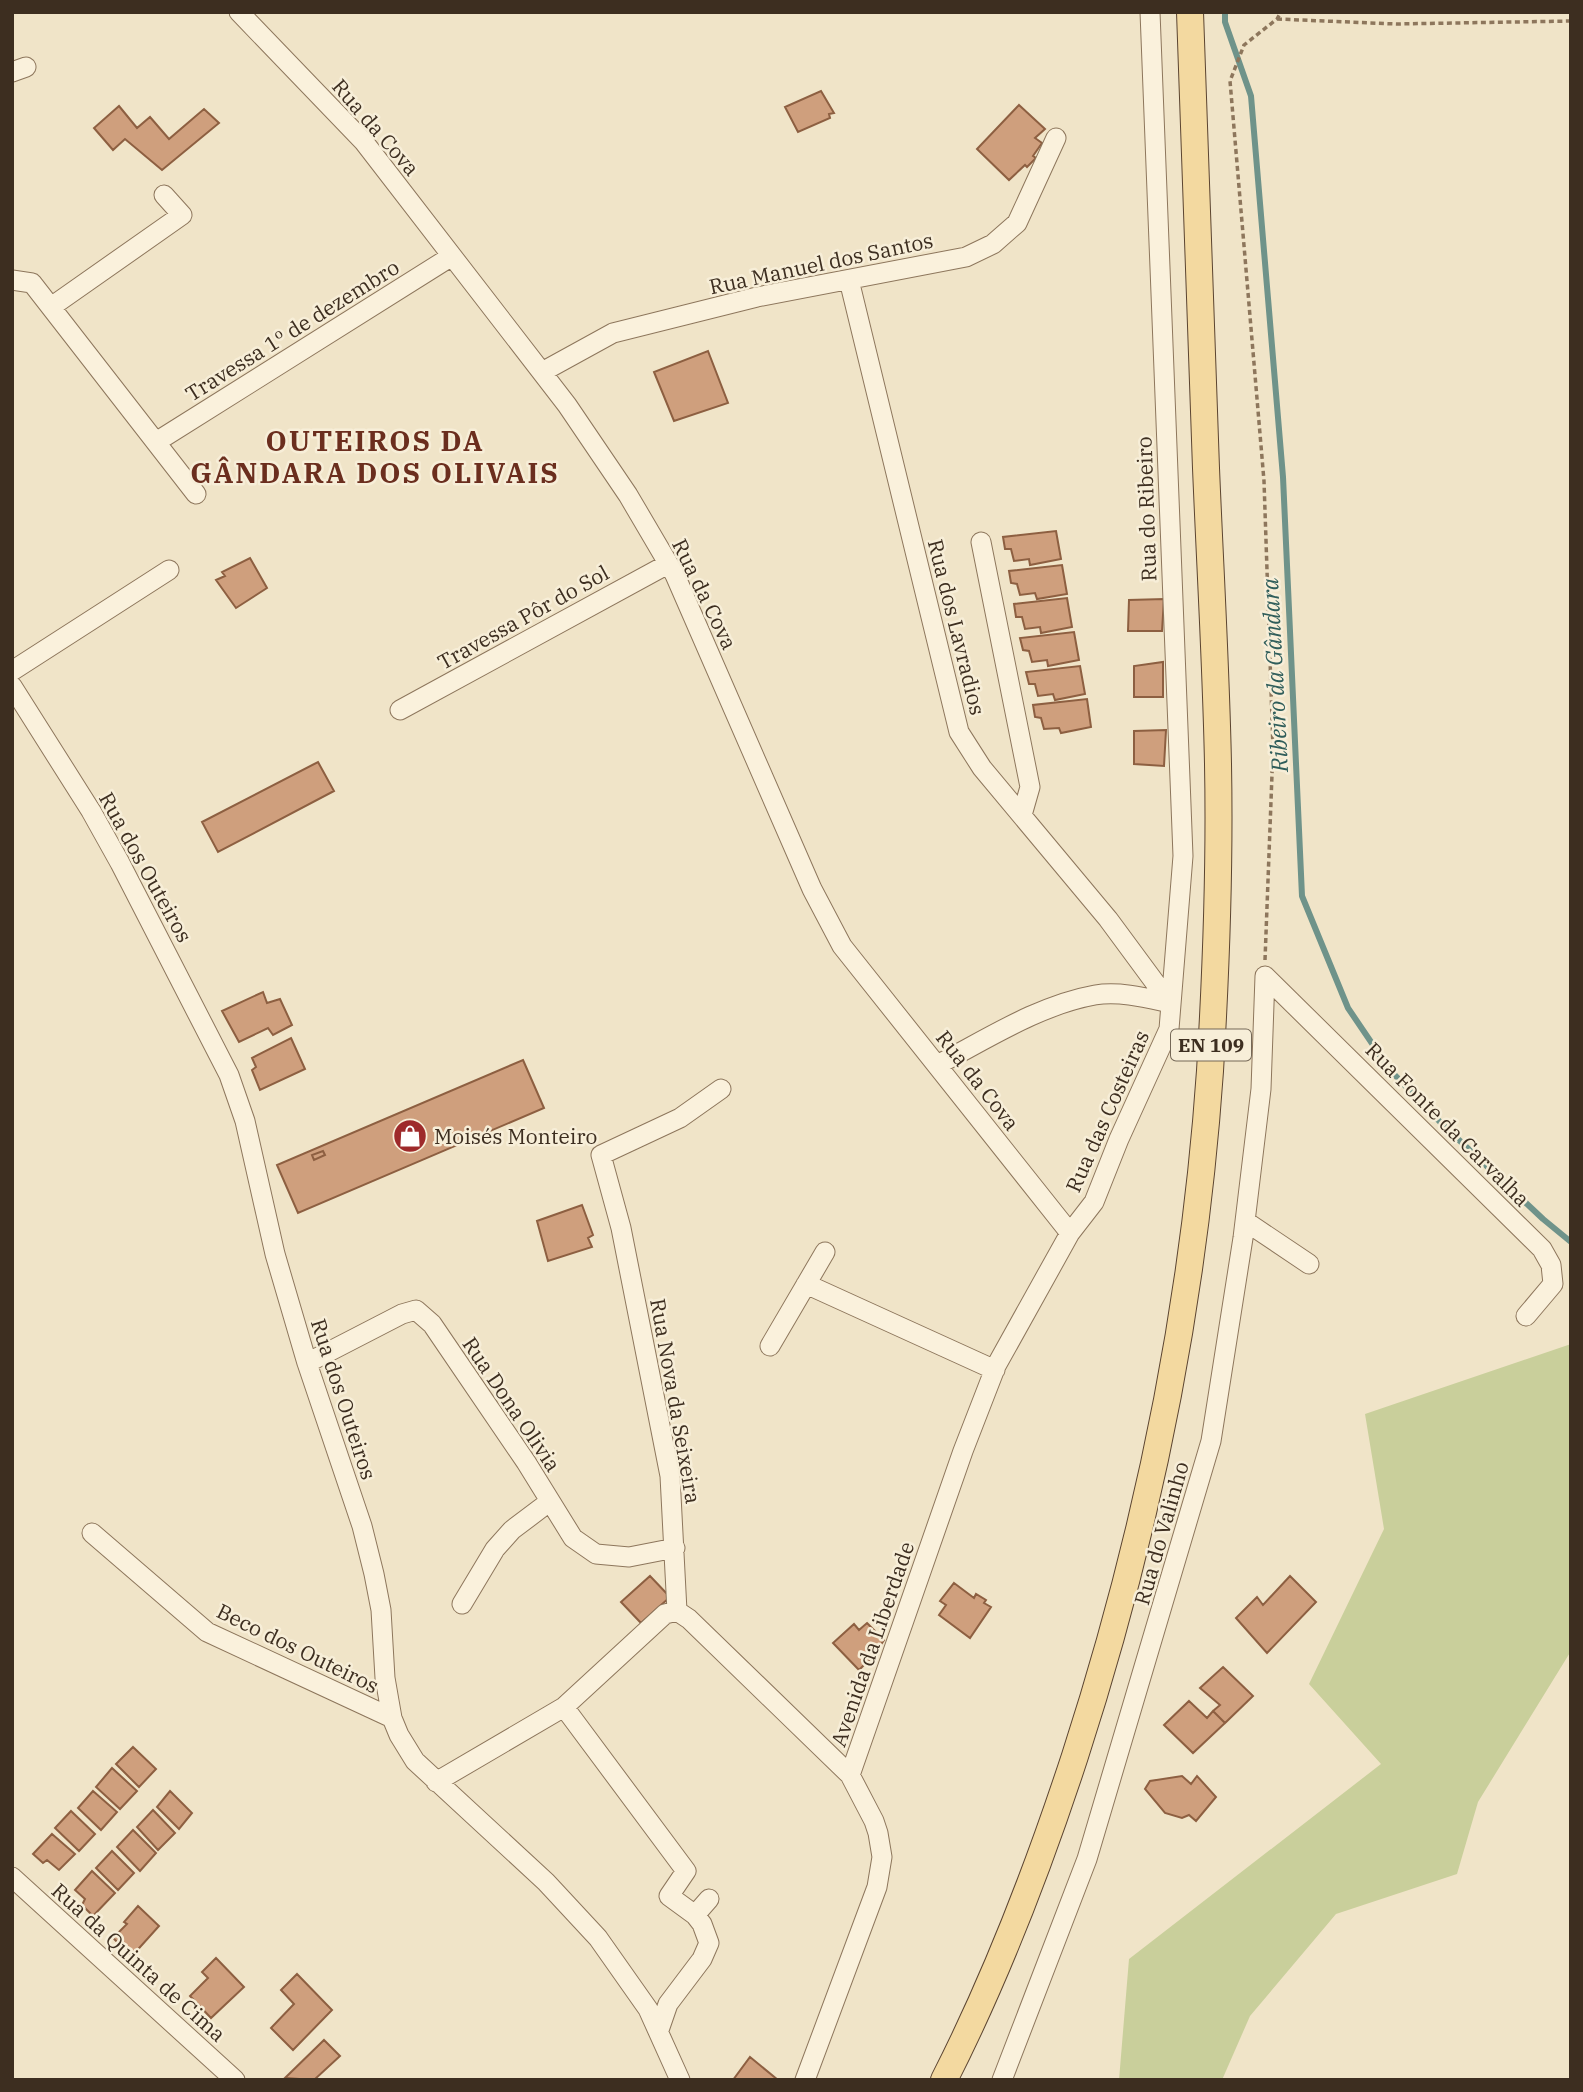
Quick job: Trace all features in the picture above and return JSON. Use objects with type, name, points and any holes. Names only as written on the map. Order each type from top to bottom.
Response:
[{"type":"main road","name":"EN 109","points":[[944,2080],[974,2019],[1028,1888],[1089,1711],[1149,1490],[1177,1353],[1190,1259],[1210,1072],[1218,768],[1190,12]]},
{"type":"street","name":"Rua da Cova","points":[[239,12],[364,142],[567,405],[628,495],[668,564],[818,901],[842,946],[1070,1233]]},
{"type":"street","name":"Rua do Ribeiro","points":[[1150,12],[1183,856],[1171,1003]]},
{"type":"street","name":"Rua Manuel dos Santos","points":[[542,372],[613,333],[757,297],[966,257],[993,244],[1017,223],[1056,138]]},
{"type":"street","points":[[51,307],[182,215],[164,195]]},
{"type":"street","name":"Travessa 1º de dezembro","points":[[156,442],[452,256]]},
{"type":"street","points":[[12,280],[32,283],[196,494]]},
{"type":"street","name":"Rua dos Lavradios","points":[[849,280],[960,732],[982,768],[1108,919],[1171,1003]]},
{"type":"street","points":[[981,542],[1030,787],[1022,816]]},
{"type":"street","name":"Travessa Pôr do Sol","points":[[400,710],[668,564]]},
{"type":"street","points":[[12,671],[169,570]]},
{"type":"street","name":"Rua dos Outeiros","points":[[12,686],[114,853],[229,1075],[245,1121],[275,1254],[307,1363],[362,1526],[381,1610],[385,1678],[392,1718],[405,1748],[436,1782],[571,1908],[598,1938],[648,2009],[680,2080]]},
{"type":"street","name":"Rua do Valinho","points":[[1002,2080],[1087,1859],[1211,1441],[1245,1220],[1261,1089],[1265,976]]},
{"type":"street","name":"Rua Fonte da Carvalha","points":[[1265,976],[1542,1249],[1551,1265],[1553,1284],[1526,1316]]},
{"type":"street","points":[[937,1065],[1049,1009],[1097,995],[1136,996],[1171,1003]]},
{"type":"street","name":"Rua das Costeiras","points":[[1070,1233],[1094,1202],[1119,1139],[1169,1029],[1171,1003]]},
{"type":"street","name":"Rua Nova da Seixeira","points":[[677,1611],[670,1476],[621,1228],[601,1155],[680,1118],[721,1089]]},
{"type":"street","points":[[1245,1220],[1309,1264]]},
{"type":"street","name":"Avenida da Liberdade","points":[[806,2080],[873,1900],[880,1871],[880,1843],[874,1821],[850,1775],[959,1464],[995,1370],[1070,1233]]},
{"type":"street","points":[[770,1346],[825,1252]]},
{"type":"street","points":[[806,1284],[995,1370]]},
{"type":"street","name":"Rua Dona Olivia","points":[[307,1363],[409,1311],[416,1310],[432,1324],[526,1462],[573,1538],[596,1554],[629,1557],[675,1548]]},
{"type":"street","points":[[463,1604],[495,1549],[512,1530],[549,1502]]},
{"type":"street","name":"Beco dos Outeiros","points":[[92,1533],[207,1632],[392,1718]]},
{"type":"street","points":[[436,1782],[564,1707],[666,1614],[677,1611],[690,1619],[850,1775]]},
{"type":"street","points":[[564,1707],[686,1871],[669,1895],[702,1924],[709,1943],[702,1959],[668,2004],[659,2030]]},
{"type":"street","name":"Rua da Quinta de Cima","points":[[12,1877],[235,2080]]},
{"type":"street","points":[[695,1916],[709,1899]]},
{"type":"path","points":[[1265,976],[1273,748],[1265,481],[1230,81],[1244,45],[1277,19],[1281,12]]},
{"type":"path","points":[[1277,19],[1396,24],[1571,21]]},
{"type":"green space","points":[[1571,1344],[1571,1651],[1478,1802],[1457,1874],[1336,1914],[1250,2016],[1222,2080],[1119,2080],[1129,1959],[1381,1764],[1309,1684],[1384,1529],[1365,1414]]},
{"type":"building","points":[[821,91],[834,113],[829,114],[830,118],[798,132],[785,107]]},
{"type":"building","points":[[1019,105],[1045,129],[1035,138],[1042,143],[1033,156],[1036,158],[1009,180],[977,149]]},
{"type":"building","points":[[119,106],[137,128],[150,117],[169,139],[204,109],[219,123],[162,170],[125,139],[113,150],[94,128]]},
{"type":"building","points":[[708,351],[728,403],[674,421],[654,372]]},
{"type":"building","points":[[1056,531],[1061,559],[1030,565],[1029,559],[1014,561],[1011,549],[1005,549],[1003,537]]},
{"type":"building","points":[[250,558],[267,588],[236,608],[216,580],[225,576],[222,572]]},
{"type":"building","points":[[1062,565],[1067,594],[1037,599],[1035,593],[1020,595],[1017,584],[1011,583],[1009,571]]},
{"type":"building","points":[[1067,598],[1072,627],[1041,633],[1040,627],[1025,629],[1022,617],[1016,617],[1014,604]]},
{"type":"building","points":[[1164,599],[1162,631],[1128,631],[1129,600]]},
{"type":"building","points":[[1074,632],[1079,660],[1048,666],[1047,660],[1032,662],[1029,651],[1023,650],[1020,638]]},
{"type":"building","points":[[1163,662],[1163,697],[1134,697],[1134,666]]},
{"type":"building","points":[[1080,666],[1085,694],[1055,700],[1053,694],[1038,696],[1035,684],[1029,684],[1026,672]]},
{"type":"building","points":[[1087,699],[1091,727],[1061,733],[1059,728],[1044,729],[1041,718],[1035,717],[1033,705]]},
{"type":"building","points":[[1166,730],[1164,766],[1134,764],[1134,731]]},
{"type":"building","points":[[318,762],[334,791],[218,852],[202,822]]},
{"type":"building","points":[[263,992],[267,1003],[280,999],[292,1025],[273,1035],[268,1028],[239,1042],[222,1011]]},
{"type":"building","points":[[291,1038],[305,1069],[260,1090],[252,1070],[256,1067],[252,1058]]},
{"type":"building","name":"Moisés Monteiro","points":[[523,1060],[544,1108],[298,1213],[277,1165]]},
{"type":"building","points":[[323,1151],[325,1155],[314,1160],[312,1155]]},
{"type":"building","points":[[582,1205],[593,1235],[588,1238],[592,1247],[548,1261],[537,1221]]},
{"type":"building","points":[[650,1576],[670,1597],[641,1623],[621,1602]]},
{"type":"building","points":[[1290,1576],[1316,1602],[1267,1653],[1236,1618],[1257,1597],[1263,1605]]},
{"type":"building","points":[[954,1583],[974,1598],[976,1594],[986,1600],[984,1603],[991,1607],[970,1638],[939,1615],[946,1605],[940,1601]]},
{"type":"building","points":[[867,1623],[884,1640],[859,1670],[833,1643],[854,1624],[859,1630]]},
{"type":"building","points":[[1223,1667],[1253,1696],[1225,1723],[1213,1711],[1220,1705],[1200,1688]]},
{"type":"building","points":[[1189,1701],[1207,1718],[1213,1711],[1225,1723],[1193,1753],[1164,1725]]},
{"type":"building","points":[[133,1747],[156,1769],[139,1787],[116,1764]]},
{"type":"building","points":[[112,1768],[137,1791],[120,1809],[96,1787]]},
{"type":"building","points":[[1182,1776],[1191,1784],[1197,1776],[1216,1797],[1196,1821],[1189,1815],[1182,1818],[1165,1813],[1145,1789],[1150,1781]]},
{"type":"building","points":[[93,1791],[117,1812],[101,1830],[78,1808]]},
{"type":"building","points":[[170,1791],[192,1813],[179,1829],[157,1807]]},
{"type":"building","points":[[153,1810],[175,1833],[158,1850],[137,1827]]},
{"type":"building","points":[[71,1811],[95,1834],[79,1851],[55,1828]]},
{"type":"building","points":[[133,1830],[156,1853],[140,1871],[117,1847]]},
{"type":"building","points":[[52,1834],[75,1854],[59,1870],[47,1860],[43,1863],[33,1854]]},
{"type":"building","points":[[112,1851],[134,1873],[118,1890],[96,1868]]},
{"type":"building","points":[[92,1871],[115,1893],[93,1916],[82,1905],[85,1899],[75,1890]]},
{"type":"building","points":[[138,1906],[159,1926],[132,1956],[113,1938],[127,1924],[124,1922]]},
{"type":"building","points":[[216,1958],[244,1987],[211,2018],[190,1996],[208,1978],[202,1972]]},
{"type":"building","points":[[297,1974],[332,2010],[293,2050],[271,2028],[294,2004],[281,1990]]},
{"type":"building","points":[[324,2040],[340,2056],[314,2080],[285,2078]]},
{"type":"building","points":[[750,2057],[778,2080],[733,2080]]},
{"type":"waterway","name":"Ribeiro da Gândara","points":[[1225,12],[1225,22],[1251,96],[1283,477],[1302,896],[1348,1008],[1390,1070],[1442,1124],[1571,1242]]},
{"type":"place","name":"Moisés Monteiro","points":[[410,1136]]},
{"type":"district","name":"OUTEIROS DA GÂNDARA DOS OLIVAIS","points":[[375,456]]}]
